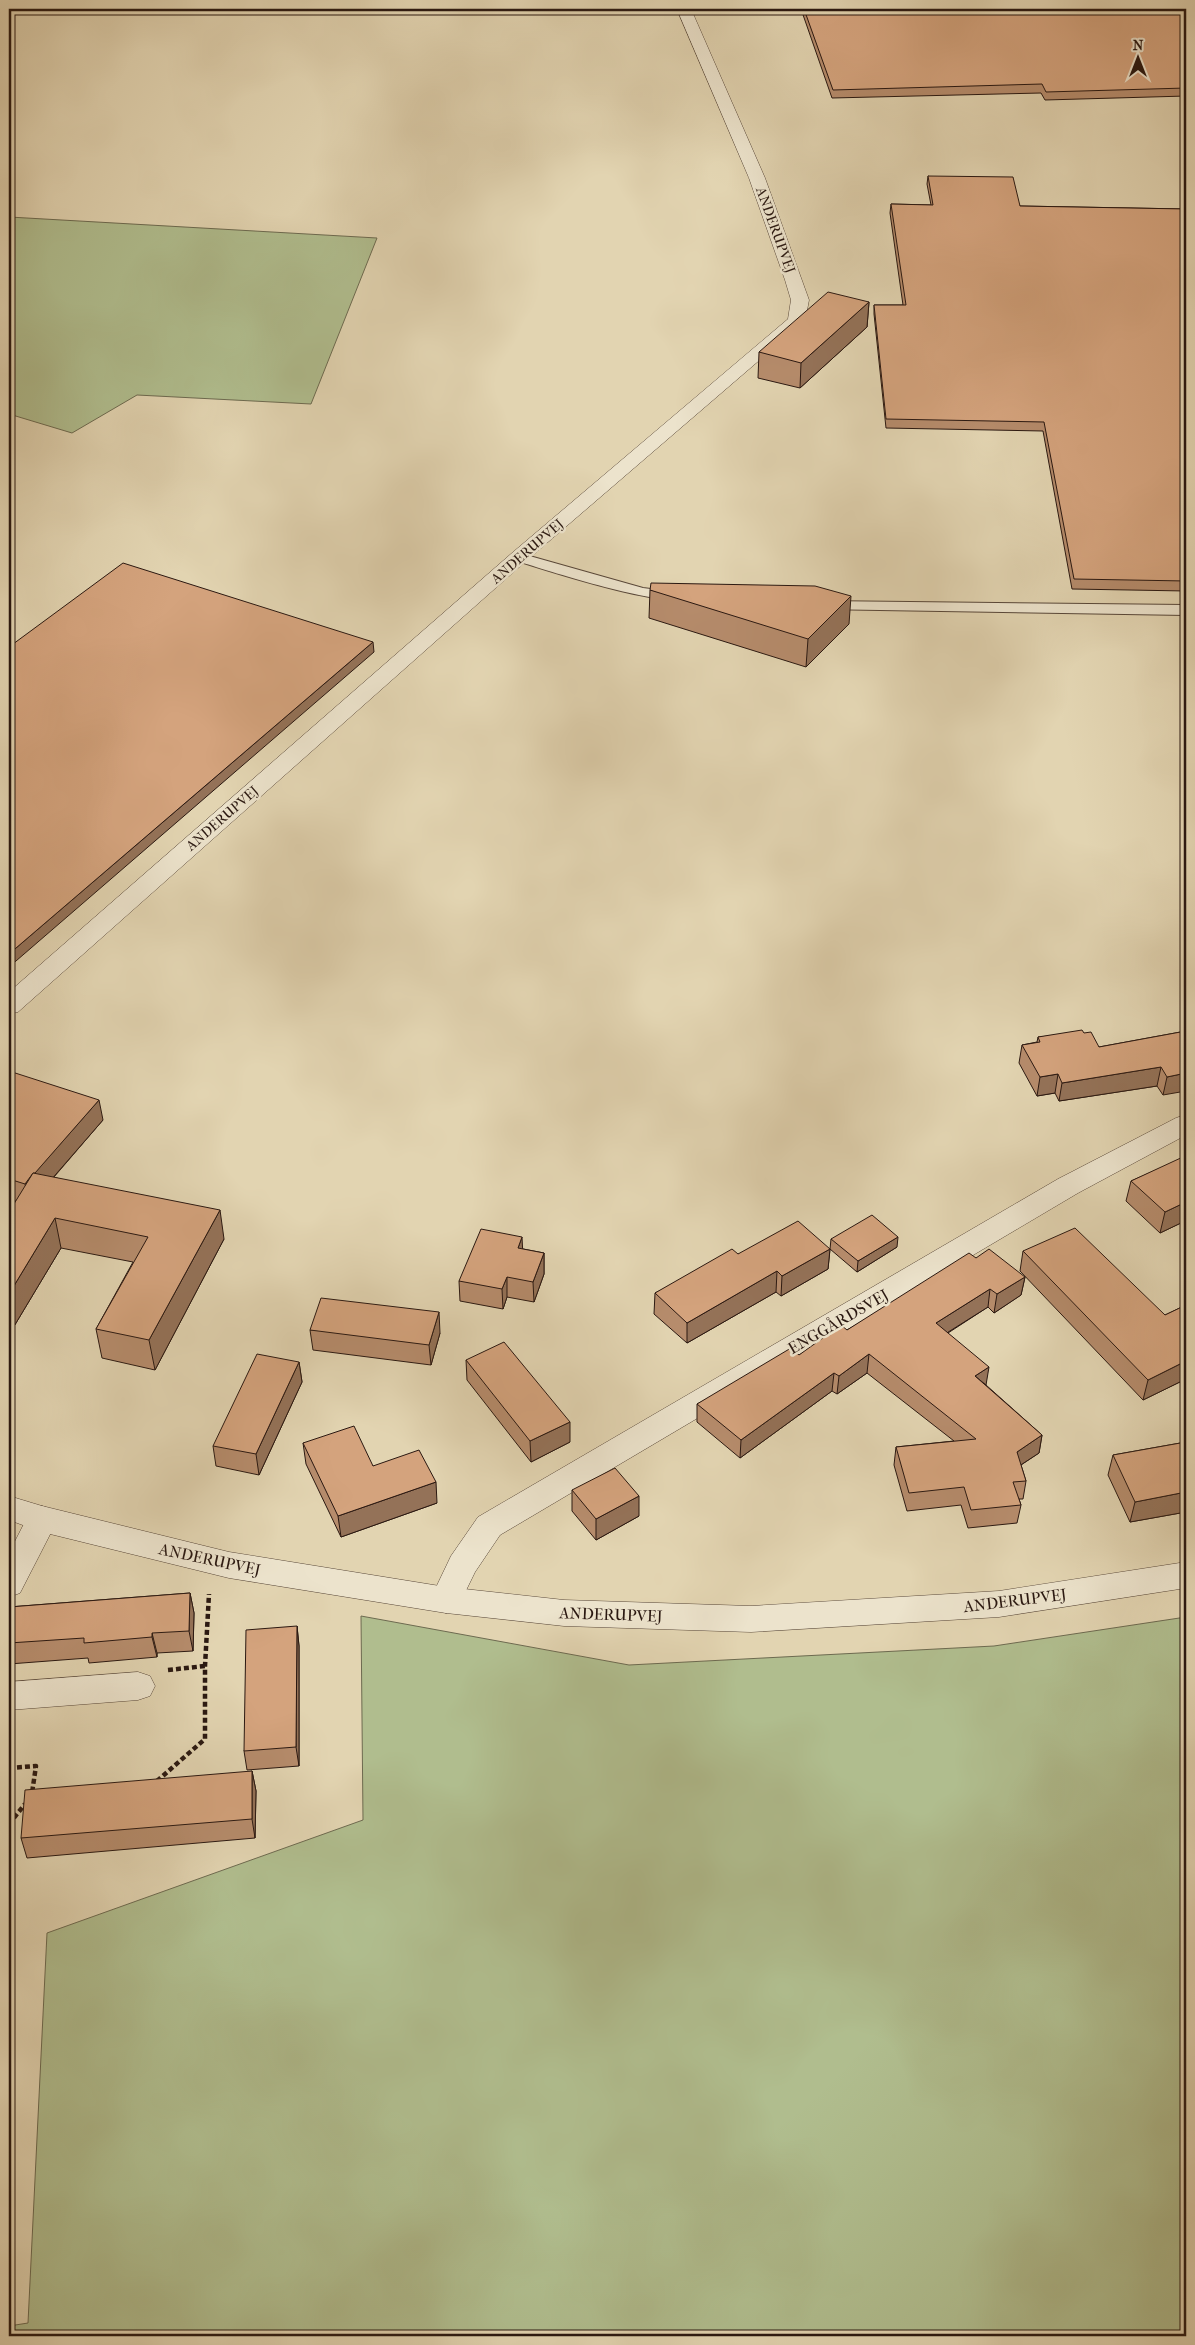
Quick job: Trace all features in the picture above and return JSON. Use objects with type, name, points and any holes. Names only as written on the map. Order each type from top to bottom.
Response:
[{"type":"street","name":"ANDERUPVEJ","points":[[9,1006],[519,557],[796,321],[800,300],[794,280],[757,178],[684,9]]},
{"type":"street","name":"ENGGÅRDSVEJ","points":[[446,1600],[462,1565],[489,1526],[1068,1186],[1186,1124]]},
{"type":"street","name":"ANDERUPVEJ","points":[[9,1508],[42,1519],[211,1561],[446,1600],[564,1613],[751,1619],[999,1604],[1186,1575]]},
{"type":"street","points":[[9,1584],[42,1519]]},
{"type":"street","points":[[9,1696],[138,1686]]},
{"type":"lane","points":[[519,557],[642,592],[690,597]]},
{"type":"lane","points":[[807,606],[1186,610]]},
{"type":"path","points":[[149,1788],[204,1739],[205,1666],[211,1561]]},
{"type":"path","points":[[9,1768],[36,1766],[32,1795],[42,1794]]},
{"type":"path","points":[[9,1824],[26,1802]]},
{"type":"green space","points":[[9,217],[377,238],[311,404],[137,395],[72,433],[9,414]]},
{"type":"green space","points":[[361,1616],[629,1665],[994,1646],[1186,1617],[1186,2336],[9,2336],[9,2326],[28,2323],[47,1933],[363,1820]]},
{"type":"building","points":[[804,9],[1186,9],[1186,88],[1046,92],[1042,84],[833,90]]},
{"type":"building","points":[[928,176],[1013,177],[1020,206],[1186,209],[1186,581],[1074,579],[1044,422],[886,419],[874,305],[906,305],[891,204],[933,205]]},
{"type":"building","points":[[828,292],[869,302],[801,363],[759,352]]},
{"type":"building","points":[[123,563],[373,642],[9,954],[9,647]]},
{"type":"building","points":[[651,583],[815,586],[851,596],[808,639],[650,590]]},
{"type":"building","points":[[1082,1030],[1084,1033],[1091,1032],[1099,1047],[1186,1031],[1186,1073],[1167,1077],[1161,1067],[1062,1083],[1058,1074],[1040,1077],[1022,1045],[1040,1042],[1038,1037]]},
{"type":"building","points":[[9,1071],[99,1100],[25,1184],[9,1179]]},
{"type":"building","points":[[1185,1156],[1186,1202],[1165,1212],[1131,1181]]},
{"type":"building","points":[[33,1173],[220,1210],[149,1340],[96,1329],[148,1237],[55,1218],[9,1294],[9,1212]]},
{"type":"building","points":[[872,1215],[898,1237],[858,1261],[831,1239]]},
{"type":"building","points":[[798,1221],[830,1249],[782,1276],[777,1271],[687,1323],[655,1293],[732,1249],[738,1254]]},
{"type":"building","points":[[1075,1228],[1165,1315],[1186,1305],[1186,1361],[1148,1380],[1023,1251]]},
{"type":"building","points":[[481,1229],[522,1237],[518,1248],[544,1253],[533,1282],[507,1277],[502,1289],[459,1281]]},
{"type":"building","points":[[989,1249],[1025,1277],[997,1294],[990,1289],[936,1323],[989,1367],[975,1376],[1042,1435],[1017,1452],[1026,1481],[1013,1482],[1021,1505],[971,1510],[964,1487],[909,1493],[896,1447],[976,1439],[869,1354],[839,1376],[834,1373],[741,1440],[697,1404],[791,1348],[799,1355],[841,1325],[847,1330],[969,1253],[976,1258]]},
{"type":"building","points":[[321,1298],[439,1312],[429,1345],[310,1330]]},
{"type":"building","points":[[504,1342],[570,1422],[530,1441],[466,1360]]},
{"type":"building","points":[[257,1354],[299,1362],[256,1454],[213,1446]]},
{"type":"building","points":[[354,1426],[373,1466],[419,1450],[436,1482],[338,1516],[303,1443]]},
{"type":"building","points":[[1186,1442],[1186,1492],[1135,1502],[1113,1455]]},
{"type":"building","points":[[615,1468],[639,1496],[596,1519],[572,1490]]},
{"type":"building","points":[[190,1593],[189,1631],[152,1633],[152,1637],[84,1643],[84,1638],[9,1643],[9,1607]]},
{"type":"building","points":[[297,1626],[296,1747],[244,1751],[246,1630]]},
{"type":"building","points":[[252,1771],[252,1819],[21,1838],[25,1790]]}]
